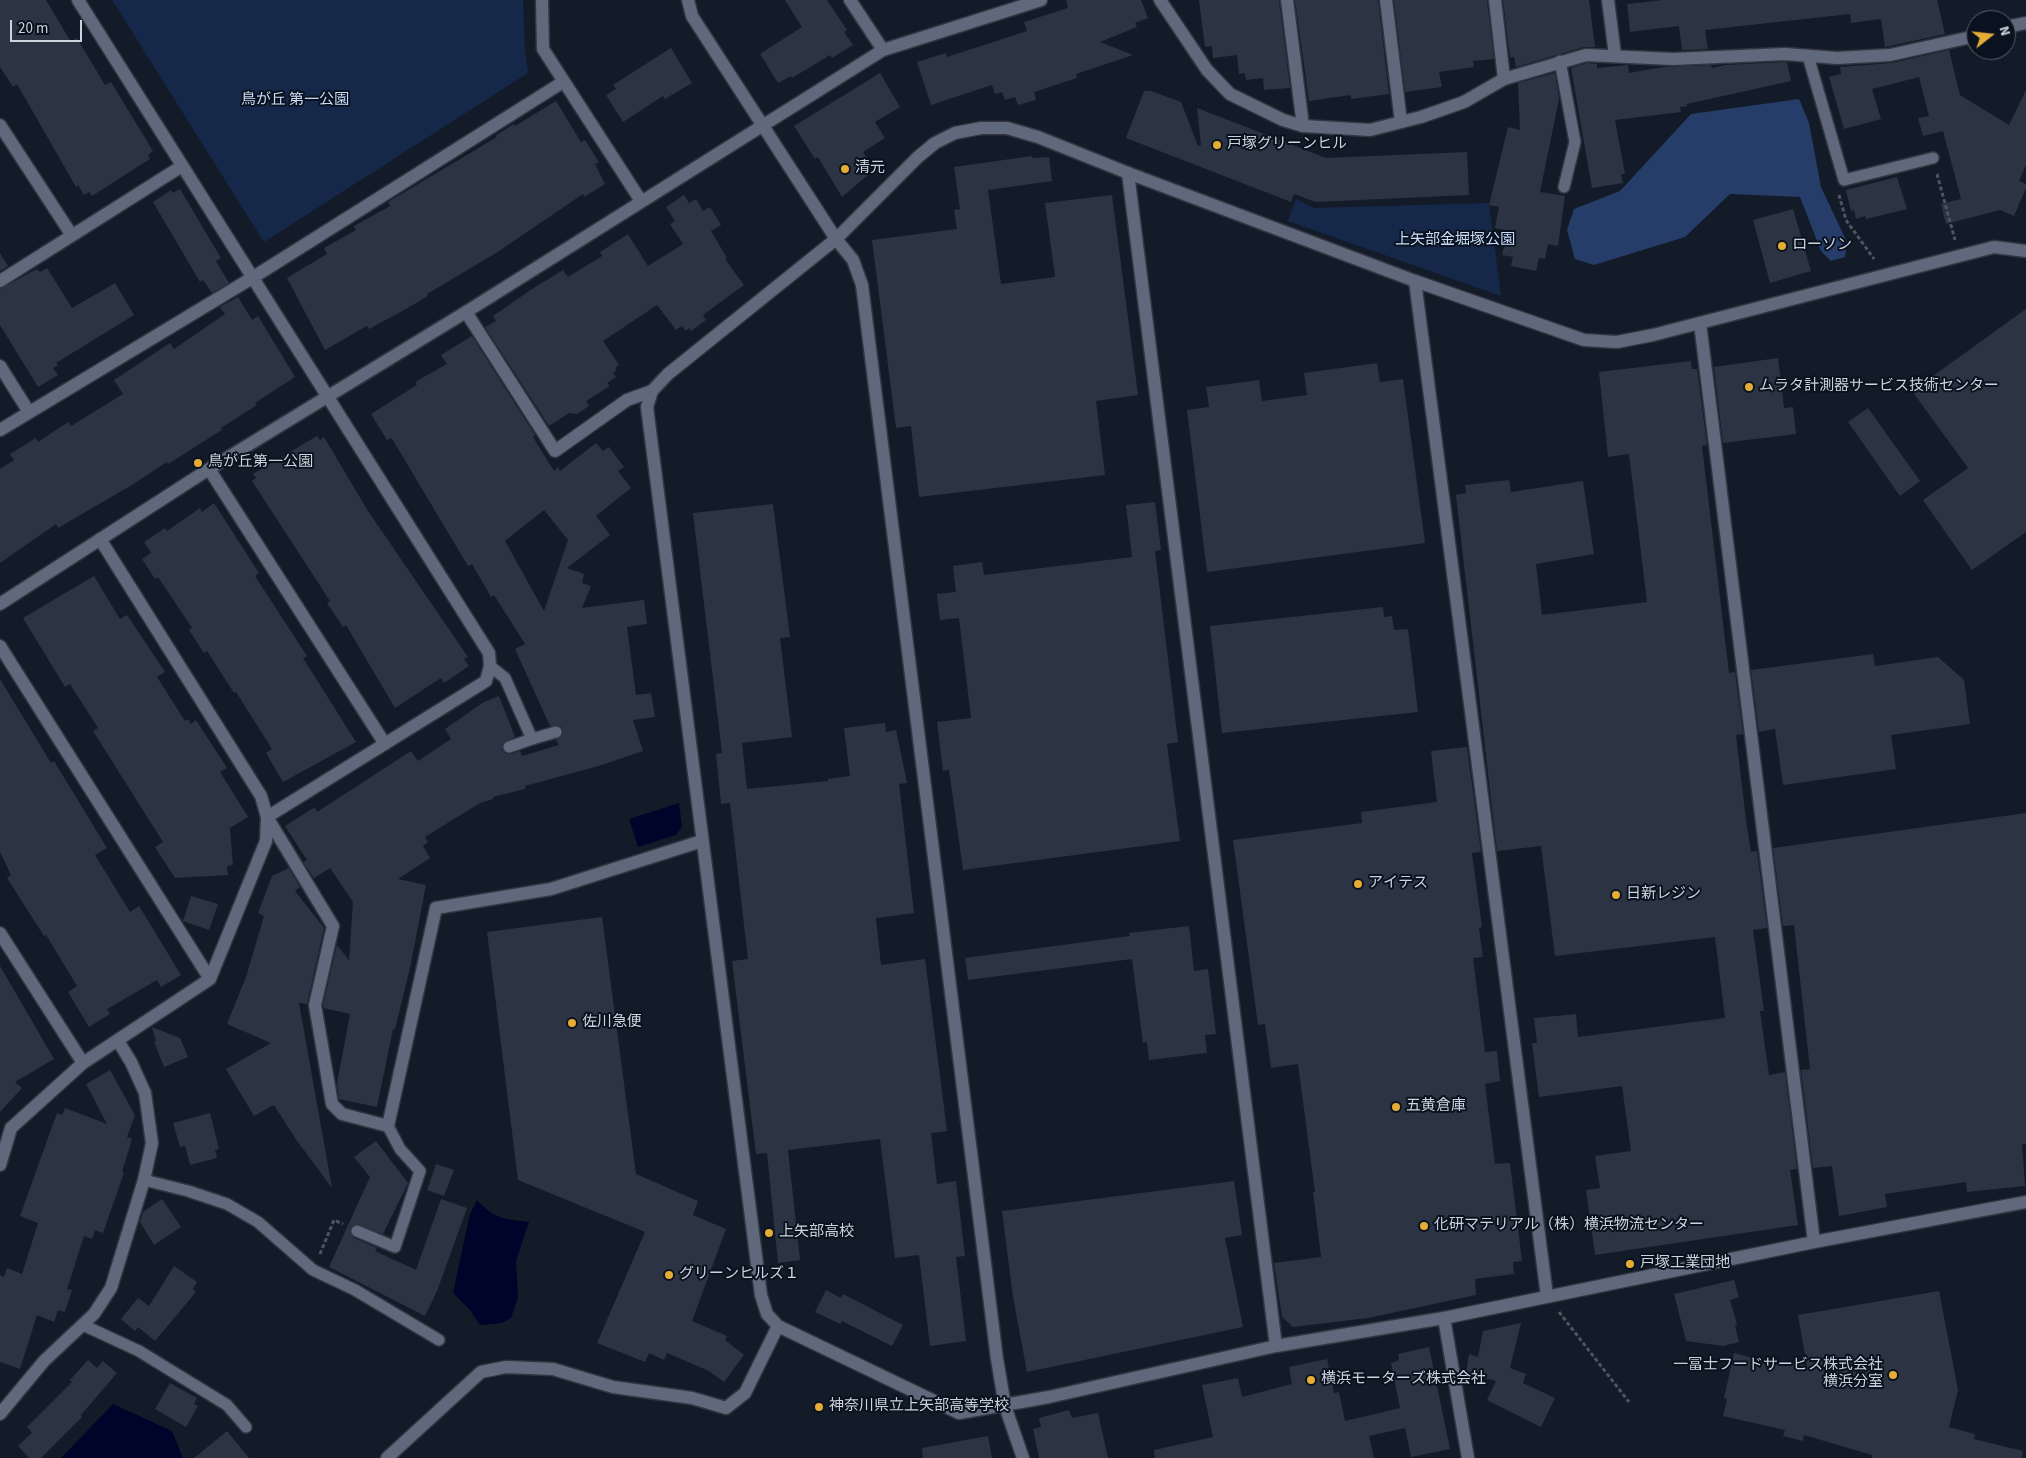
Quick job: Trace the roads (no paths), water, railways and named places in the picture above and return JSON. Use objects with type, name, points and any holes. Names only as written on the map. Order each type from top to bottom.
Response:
[{"type":"street","points":[[78,0],[252,278],[328,395],[340,420],[489,654],[490,666],[486,681],[267,817]]},
{"type":"street","points":[[542,0],[543,49],[641,202]]},
{"type":"street","points":[[688,0],[692,16],[836,239],[853,260],[862,285],[994,1340],[1005,1406],[1022,1458]]},
{"type":"street","points":[[850,0],[883,50]]},
{"type":"street","points":[[0,604],[209,469],[466,312],[883,50],[1041,0]]},
{"type":"street","points":[[1160,0],[1207,70],[1230,94],[1283,120],[1303,126],[1370,130],[1464,102],[1504,79],[1560,61],[1586,55],[1673,59],[1785,54],[1837,58],[1890,55],[1966,38]]},
{"type":"street","points":[[1287,0],[1303,126]]},
{"type":"street","points":[[1386,0],[1401,122]]},
{"type":"street","points":[[1495,0],[1504,79]]},
{"type":"street","points":[[1608,0],[1615,55]]},
{"type":"street","points":[[0,430],[252,278],[563,82]]},
{"type":"street","points":[[0,125],[71,234]]},
{"type":"street","points":[[2026,251],[1994,247],[1700,323],[1617,342],[1584,340],[1415,281],[1128,173],[1038,137],[1007,128],[981,128],[955,133],[935,143],[918,157],[836,239],[668,374],[652,391],[647,407],[761,1295],[767,1314],[778,1326],[960,1414],[1005,1406],[1276,1346],[1444,1318],[1814,1242],[2026,1202]]},
{"type":"street","points":[[0,281],[71,234],[182,166]]},
{"type":"street","points":[[1128,173],[1276,1346]]},
{"type":"street","points":[[1415,281],[1547,1296]]},
{"type":"street","points":[[466,312],[555,451],[627,400],[652,391]]},
{"type":"street","points":[[1700,323],[1814,1242]]},
{"type":"street","points":[[0,366],[29,412]]},
{"type":"street","points":[[209,469],[385,744]]},
{"type":"street","points":[[100,540],[261,796],[267,817],[333,926],[315,1005],[332,1104],[342,1114],[388,1126],[436,908],[551,889],[702,841]]},
{"type":"street","points":[[0,646],[210,979]]},
{"type":"street","points":[[0,1164],[6,1126],[83,1063],[210,979],[266,841],[267,817]]},
{"type":"street","points":[[0,933],[83,1063]]},
{"type":"street","points":[[0,1414],[44,1361],[94,1314],[111,1288],[144,1180],[152,1143],[145,1093],[131,1062],[118,1041]]},
{"type":"street","points":[[1444,1318],[1468,1458]]},
{"type":"street","points":[[387,1458],[482,1372],[506,1367],[553,1369],[613,1387],[692,1398],[726,1408],[744,1393],[778,1326]]},
{"type":"lane","points":[[1808,56],[1844,180],[1933,158]]},
{"type":"lane","points":[[1560,61],[1575,142],[1564,187]]},
{"type":"lane","points":[[490,666],[505,678],[532,738]]},
{"type":"lane","points":[[509,747],[532,738],[556,732]]},
{"type":"lane","points":[[357,1231],[395,1247],[420,1171],[400,1149],[388,1126]]},
{"type":"lane","points":[[144,1180],[188,1191],[227,1204],[258,1222],[313,1270],[355,1290],[439,1340]]},
{"type":"lane","points":[[83,1325],[139,1352],[227,1405],[246,1427]]},
{"type":"place","name":"戸塚グリーンヒル","points":[[1217,145]]},
{"type":"place","name":"清元","points":[[845,169]]},
{"type":"place","name":"ローソン","points":[[1782,246]]},
{"type":"place","name":"ムラタ計測器サービス技術センター","points":[[1749,387]]},
{"type":"place","name":"鳥が丘第一公園","points":[[198,463]]},
{"type":"place","name":"アイテス","points":[[1358,884]]},
{"type":"place","name":"日新レジン","points":[[1616,895]]},
{"type":"place","name":"佐川急便","points":[[572,1023]]},
{"type":"place","name":"五黄倉庫","points":[[1396,1107]]},
{"type":"place","name":"化研マテリアル（株）横浜物流センター","points":[[1424,1226]]},
{"type":"place","name":"上矢部高校","points":[[769,1233]]},
{"type":"place","name":"戸塚工業団地","points":[[1630,1264]]},
{"type":"place","name":"グリーンヒルズ１","points":[[669,1275]]},
{"type":"place","name":"一冨士フードサービス株式会社 横浜分室","points":[[1893,1375]]},
{"type":"place","name":"横浜モーターズ株式会社","points":[[1311,1380]]},
{"type":"place","name":"神奈川県立上矢部高等学校","points":[[819,1407]]},
{"type":"park label","name":"鳥が丘 第一公園","points":[[295,101]]},
{"type":"park label","name":"上矢部金堀塚公園","points":[[1455,241]]}]
